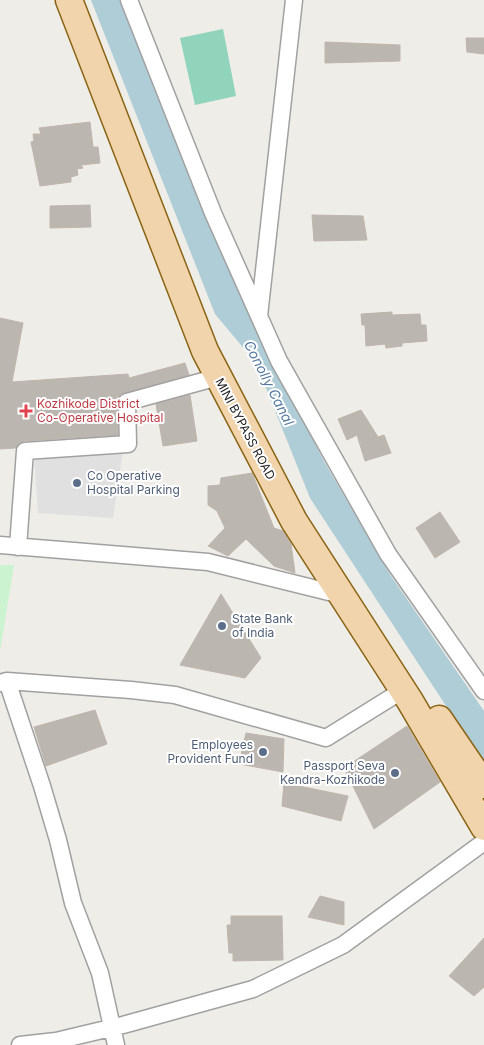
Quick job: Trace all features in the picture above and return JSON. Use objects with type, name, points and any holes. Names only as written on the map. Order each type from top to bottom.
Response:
[{"type":"main road","name":"MINI BYPASS ROAD","points":[[69,0],[201,342],[218,377],[294,521],[403,690],[484,827]]},
{"type":"main road","name":"MINI BYPASS ROAD","points":[[82,0],[187,279],[298,493],[414,681],[484,786]]},
{"type":"street","points":[[128,0],[210,204],[279,361],[388,554],[484,691]]},
{"type":"street","points":[[259,317],[294,0]]},
{"type":"street","points":[[18,547],[25,451],[128,444],[127,402],[218,377]]},
{"type":"street","points":[[0,545],[208,562],[341,595]]},
{"type":"street","points":[[116,1045],[100,973],[73,903],[58,840],[42,786],[3,682],[131,690],[175,695],[326,738],[403,690]]},
{"type":"street","points":[[20,1045],[56,1041],[254,989],[343,945],[484,842]]},
{"type":"green space","points":[[223,29],[236,96],[195,105],[180,38]]},
{"type":"green space","points":[[0,565],[14,565],[0,651]]},
{"type":"shaded area","name":"Co Operative Hospital Parking","points":[[123,451],[113,518],[38,513],[34,453]]},
{"type":"water","name":"Conolly Canal","points":[[91,0],[121,0],[262,342],[325,463],[391,576],[484,711],[484,764],[310,498],[256,363],[215,314]]},
{"type":"building","points":[[466,38],[484,38],[484,54],[467,52]]},
{"type":"building","points":[[325,42],[400,45],[400,61],[325,63]]},
{"type":"building","points":[[90,122],[93,147],[98,147],[100,163],[81,165],[83,168],[77,169],[78,175],[71,177],[71,182],[40,186],[31,142],[34,141],[33,134],[41,134],[39,128]]},
{"type":"building","points":[[90,205],[91,227],[50,228],[50,206]]},
{"type":"building","points":[[312,215],[363,216],[367,240],[314,241]]},
{"type":"building","points":[[392,312],[392,315],[420,314],[421,325],[426,325],[427,341],[402,343],[402,346],[386,348],[385,344],[366,346],[365,325],[362,325],[361,314]]},
{"type":"building","name":"Kozhikode District Co-Operative Hospital","points":[[0,318],[23,323],[12,382],[128,374],[129,378],[185,363],[189,375],[121,394],[117,402],[118,435],[24,441],[19,443],[16,448],[0,449]]},
{"type":"building","points":[[190,395],[197,441],[163,446],[156,404]]},
{"type":"building","points":[[361,410],[378,437],[384,435],[391,453],[365,461],[357,435],[347,440],[338,419]]},
{"type":"building","points":[[252,473],[274,528],[283,531],[291,544],[295,573],[274,566],[246,539],[228,556],[208,546],[225,528],[217,511],[208,505],[208,486],[220,485],[221,478]]},
{"type":"building","points":[[440,512],[460,542],[435,558],[416,528]]},
{"type":"building","name":"State Bank of India","points":[[221,594],[261,658],[245,678],[180,665]]},
{"type":"building","points":[[95,710],[107,744],[46,766],[34,727]]},
{"type":"building","name":"Passport Seva Kendra-Kozhikode","points":[[407,726],[440,782],[374,829],[344,768]]},
{"type":"building","name":"Employees Provident Fund","points":[[246,733],[284,739],[283,772],[239,764]]},
{"type":"building","points":[[284,783],[348,796],[341,821],[282,806]]},
{"type":"building","points":[[320,896],[344,902],[344,925],[308,917]]},
{"type":"building","points":[[231,916],[282,916],[283,960],[233,961],[233,953],[229,953],[227,925],[231,925]]},
{"type":"building","points":[[484,938],[484,987],[474,996],[449,976]]},
{"type":"place","name":"Kozhikode District Co-Operative Hospital","points":[[26,411]]},
{"type":"place","name":"Co Operative Hospital Parking","points":[[77,483]]},
{"type":"place","name":"State Bank of India","points":[[222,626]]},
{"type":"place","name":"Employees Provident Fund","points":[[263,752]]},
{"type":"place","name":"Passport Seva Kendra-Kozhikode","points":[[395,773]]}]
